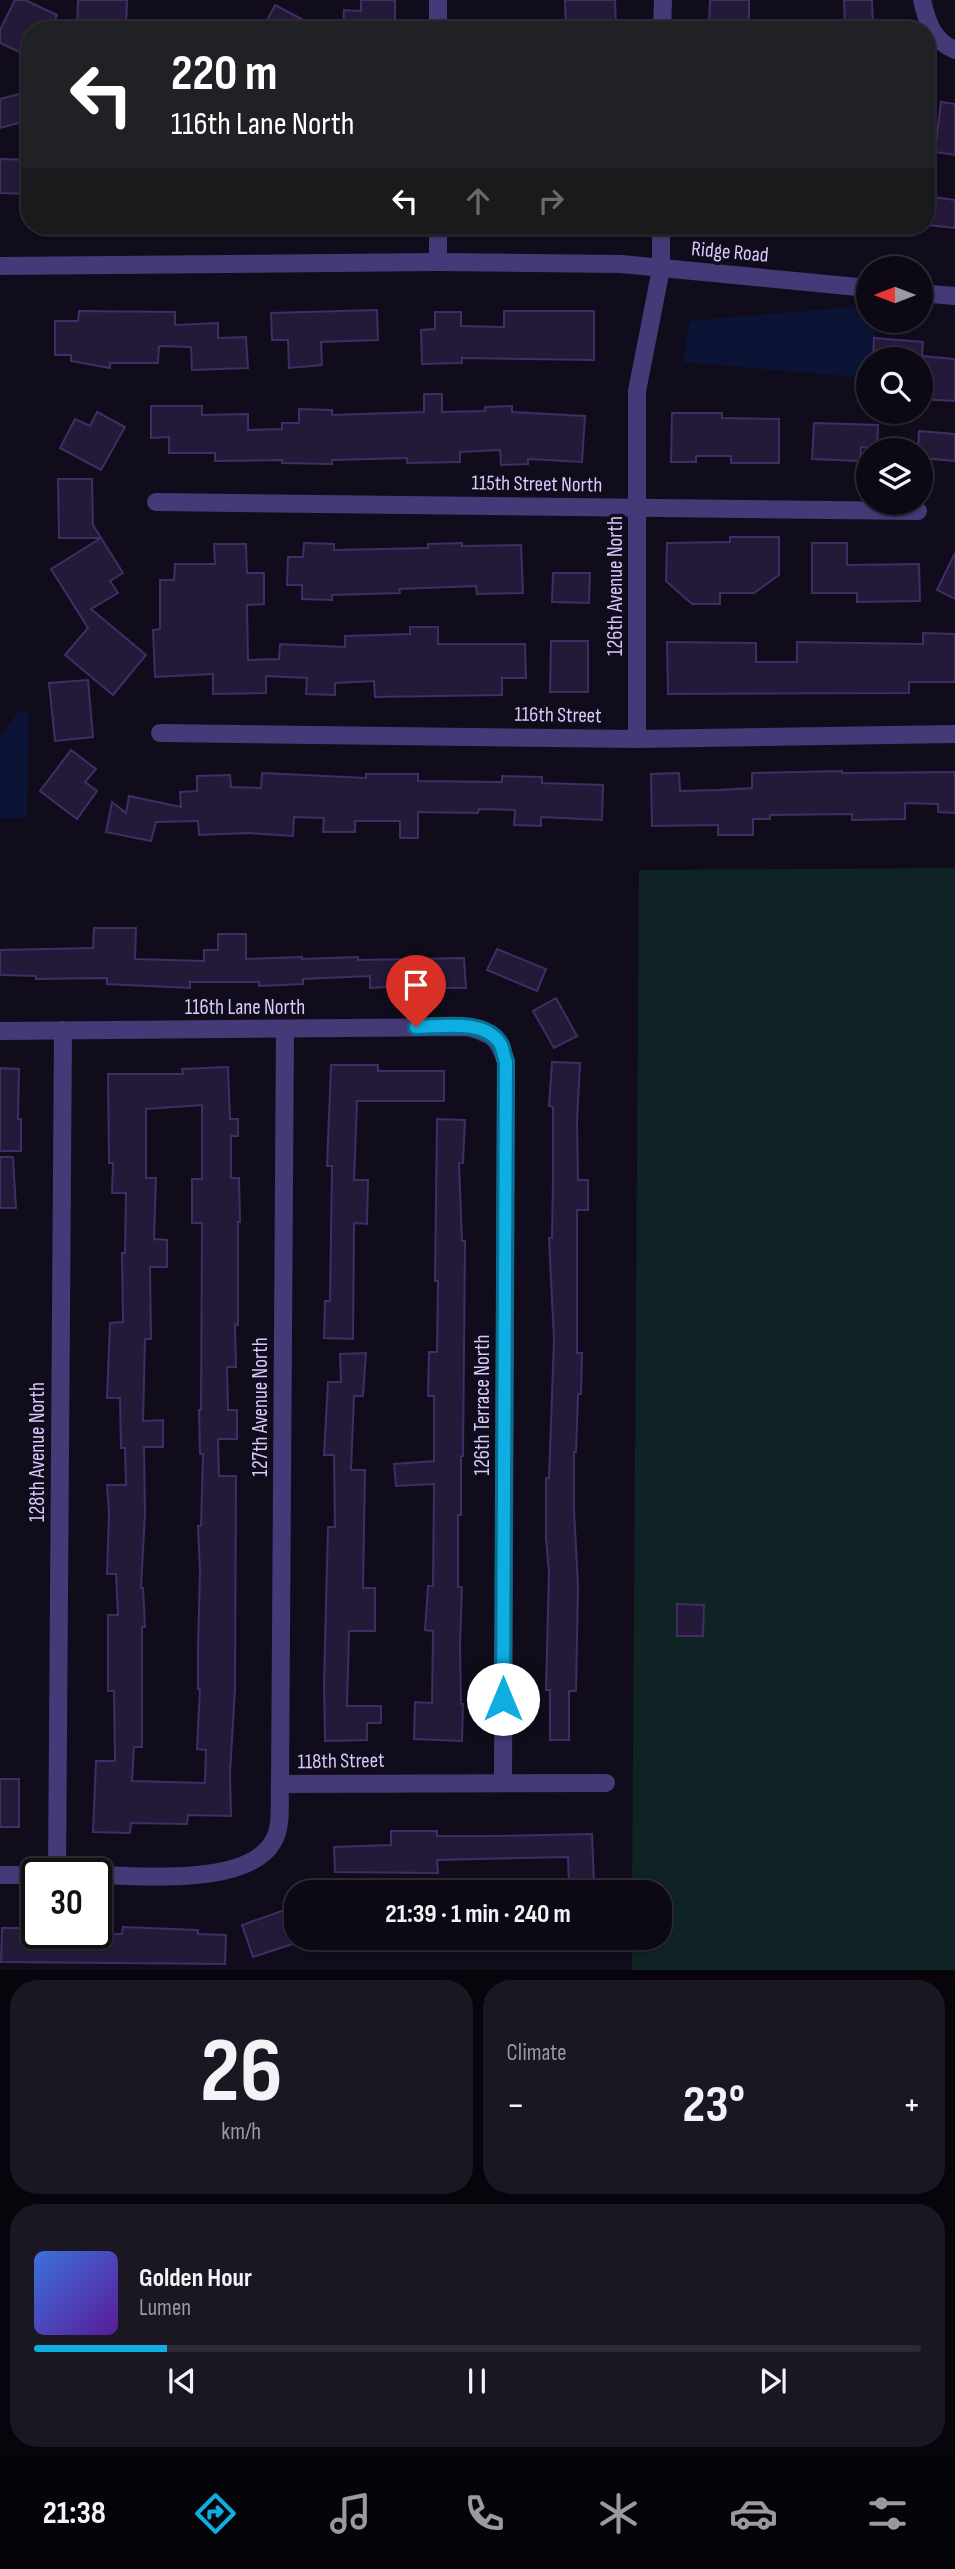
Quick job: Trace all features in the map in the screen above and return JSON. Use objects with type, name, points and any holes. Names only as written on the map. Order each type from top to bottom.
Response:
[{"type":"street","points":[[438,0],[438,21]]},
{"type":"street","points":[[662,21],[663,0]]},
{"type":"street","points":[[922,0],[927,21]]},
{"type":"street","points":[[935,32],[949,48]]},
{"type":"street","points":[[438,235],[438,262]]},
{"type":"street","name":"126th Avenue North","points":[[637,739],[637,391],[660,269],[661,235]]},
{"type":"street","name":"Ridge Road","points":[[0,266],[438,262],[621,264],[856,287]]},
{"type":"street","points":[[933,294],[955,296]]},
{"type":"street","name":"115th Street North","points":[[156,502],[856,510]]},
{"type":"street","name":"116th Street","points":[[160,733],[637,739],[955,734]]},
{"type":"street","name":"116th Lane North","points":[[0,1031],[468,1027],[489,1033]]},
{"type":"street","name":"128th Avenue North","points":[[57,1858],[63,1030]]},
{"type":"street","name":"127th Avenue North","points":[[280,1784],[285,1030]]},
{"type":"street","name":"126th Terrace North","points":[[489,1033],[501,1045],[506,1062],[503,1782]]},
{"type":"street","name":"118th Street","points":[[112,1875],[199,1875],[244,1867],[260,1856],[275,1838],[280,1784],[606,1783]]},
{"type":"street","points":[[0,1875],[21,1875]]},
{"type":"green space","points":[[955,868],[955,1970],[632,1970],[632,1950],[672,1950],[672,1880],[632,1880],[639,870]]},
{"type":"water","points":[[852,307],[856,308],[856,333],[875,333],[876,347],[856,347],[856,377],[683,362],[690,321]]},
{"type":"water","points":[[19,711],[29,713],[27,818],[0,818],[0,738]]},
{"type":"building","points":[[15,0],[25,0],[57,15],[54,21],[21,21],[21,53],[0,43],[0,30]]},
{"type":"building","points":[[78,0],[127,0],[126,21],[77,21]]},
{"type":"building","points":[[361,0],[395,0],[395,21],[343,21],[344,10],[361,11]]},
{"type":"building","points":[[565,0],[615,0],[616,21],[566,21]]},
{"type":"building","points":[[710,0],[749,0],[749,21],[709,21]]},
{"type":"building","points":[[844,0],[872,0],[873,21],[845,21]]},
{"type":"building","points":[[275,5],[305,21],[267,21]]},
{"type":"building","points":[[21,93],[21,122],[0,128],[0,99]]},
{"type":"building","points":[[941,102],[955,104],[955,155],[935,152]]},
{"type":"building","points":[[0,159],[21,160],[21,194],[0,193]]},
{"type":"building","points":[[935,197],[955,200],[955,228],[935,226]]},
{"type":"building","points":[[377,310],[378,340],[321,342],[322,365],[289,368],[288,340],[272,340],[271,313]]},
{"type":"building","points":[[79,311],[175,312],[175,325],[218,323],[218,338],[246,337],[248,368],[192,370],[191,347],[159,346],[158,363],[110,363],[110,368],[71,361],[71,355],[55,355],[55,321],[78,321]]},
{"type":"building","points":[[504,311],[594,311],[594,360],[462,358],[462,363],[422,364],[421,330],[435,329],[435,312],[461,312],[461,326],[504,327]]},
{"type":"building","points":[[874,338],[923,342],[923,347],[874,347]]},
{"type":"building","points":[[933,357],[955,359],[955,401],[933,400]]},
{"type":"building","points":[[424,394],[442,394],[442,412],[485,411],[485,407],[512,406],[512,412],[585,416],[582,462],[528,459],[528,464],[501,465],[500,450],[460,452],[460,462],[407,463],[407,458],[332,460],[332,464],[282,463],[282,460],[215,461],[215,453],[169,453],[169,437],[151,438],[151,406],[202,406],[202,415],[248,414],[248,430],[282,429],[282,423],[299,423],[299,409],[332,410],[332,415],[424,412]]},
{"type":"building","points":[[97,412],[125,427],[101,470],[60,448],[75,419],[90,426]]},
{"type":"building","points":[[672,413],[722,413],[722,418],[779,419],[779,463],[731,463],[731,456],[696,456],[696,462],[671,462]]},
{"type":"building","points":[[814,423],[878,425],[877,438],[856,438],[856,461],[812,459]]},
{"type":"building","points":[[919,431],[955,434],[955,461],[933,459],[933,438],[919,438]]},
{"type":"building","points":[[58,479],[92,479],[93,525],[101,538],[59,538]]},
{"type":"building","points":[[730,537],[779,537],[779,575],[754,593],[720,593],[720,604],[692,604],[666,581],[667,543],[730,542]]},
{"type":"building","points":[[101,538],[123,573],[110,581],[118,593],[91,609],[146,655],[113,695],[65,655],[88,628],[51,569]]},
{"type":"building","points":[[304,543],[334,544],[334,550],[428,548],[428,544],[462,543],[462,546],[521,545],[523,593],[477,594],[476,586],[399,589],[400,593],[332,595],[332,600],[302,599],[302,585],[287,585],[288,557],[303,557]]},
{"type":"building","points":[[812,543],[847,543],[847,565],[919,564],[920,601],[857,602],[857,593],[812,593]]},
{"type":"building","points":[[214,544],[246,544],[247,573],[264,573],[264,604],[247,605],[248,660],[279,659],[280,644],[345,647],[345,636],[410,634],[410,627],[438,627],[438,644],[525,644],[526,678],[502,678],[502,695],[375,697],[374,681],[335,683],[335,695],[306,694],[307,678],[266,676],[266,693],[213,694],[213,674],[155,677],[153,630],[160,629],[160,580],[174,580],[175,564],[215,564]]},
{"type":"building","points":[[955,553],[955,599],[937,590]]},
{"type":"building","points":[[553,573],[590,573],[589,603],[552,602]]},
{"type":"building","points":[[923,633],[955,634],[955,682],[909,682],[909,693],[668,694],[667,642],[756,643],[756,662],[797,662],[797,642],[923,644]]},
{"type":"building","points":[[551,641],[588,641],[588,692],[550,692]]},
{"type":"building","points":[[88,680],[93,737],[55,741],[49,683]]},
{"type":"building","points":[[71,750],[96,769],[85,782],[97,791],[77,819],[40,791]]},
{"type":"building","points":[[955,772],[955,813],[938,812],[938,804],[905,803],[905,819],[852,820],[852,814],[770,815],[770,819],[753,819],[753,835],[718,835],[718,825],[652,826],[651,774],[679,773],[680,791],[752,788],[752,773]]},
{"type":"building","points":[[262,773],[366,778],[366,774],[418,774],[418,781],[502,782],[502,776],[542,777],[542,783],[603,785],[602,820],[541,817],[541,826],[514,825],[515,810],[479,809],[478,813],[418,812],[418,838],[400,838],[400,821],[355,821],[355,832],[323,832],[324,818],[294,817],[293,836],[247,833],[199,835],[198,821],[156,822],[151,841],[106,832],[112,802],[126,813],[129,796],[181,807],[180,792],[197,791],[197,776],[230,775],[231,787],[261,788]]},
{"type":"building","points":[[94,928],[136,928],[135,959],[204,961],[204,950],[218,950],[218,934],[246,934],[246,959],[464,958],[466,988],[424,988],[424,985],[370,988],[370,976],[303,979],[303,984],[259,986],[259,982],[190,982],[190,988],[107,984],[107,978],[36,979],[36,976],[0,975],[0,950],[93,948]]},
{"type":"building","points":[[497,949],[546,969],[537,991],[487,970]]},
{"type":"building","points":[[556,998],[577,1036],[554,1048],[533,1011]]},
{"type":"building","points":[[552,1062],[580,1063],[578,1180],[588,1180],[588,1210],[577,1210],[577,1353],[582,1353],[581,1394],[578,1394],[574,1452],[578,1586],[576,1691],[569,1691],[569,1740],[550,1740],[550,1690],[546,1690],[549,1572],[546,1478],[549,1478],[554,1340],[549,1238],[552,1238],[553,1180],[553,1107],[549,1106]]},
{"type":"building","points":[[331,1065],[378,1065],[378,1071],[444,1071],[444,1101],[357,1101],[354,1180],[368,1180],[367,1224],[354,1223],[353,1339],[324,1338],[325,1301],[330,1301],[332,1166],[327,1166]]},
{"type":"building","points":[[228,1067],[230,1119],[238,1119],[238,1136],[231,1136],[231,1178],[239,1178],[238,1325],[235,1324],[236,1367],[227,1367],[228,1410],[237,1410],[237,1439],[218,1439],[219,1476],[236,1476],[235,1689],[230,1773],[231,1816],[188,1815],[187,1824],[131,1823],[130,1833],[93,1832],[96,1761],[115,1761],[114,1691],[108,1691],[108,1615],[118,1615],[116,1574],[107,1574],[107,1485],[126,1485],[125,1448],[121,1448],[120,1398],[107,1398],[110,1323],[123,1322],[122,1253],[125,1253],[126,1193],[112,1193],[108,1074],[183,1074],[182,1069]],"holes":[[[202,1105],[202,1179],[192,1179],[192,1223],[202,1223],[199,1410],[200,1454],[203,1454],[201,1526],[198,1526],[200,1689],[197,1749],[206,1750],[205,1783],[132,1781],[134,1747],[142,1747],[142,1627],[145,1627],[141,1588],[145,1513],[144,1447],[163,1447],[163,1420],[143,1421],[145,1339],[151,1339],[150,1267],[167,1267],[167,1240],[154,1239],[156,1178],[146,1178],[146,1109]]]},
{"type":"building","points":[[0,1068],[19,1069],[18,1119],[21,1119],[21,1151],[0,1151]]},
{"type":"building","points":[[437,1119],[465,1120],[463,1163],[459,1163],[462,1241],[465,1241],[463,1456],[461,1515],[458,1515],[458,1587],[462,1587],[462,1741],[414,1739],[415,1702],[432,1703],[433,1631],[425,1630],[428,1586],[433,1586],[434,1484],[396,1486],[394,1464],[434,1461],[434,1396],[428,1396],[429,1352],[437,1352]]},
{"type":"building","points":[[0,1157],[13,1157],[16,1208],[0,1208]]},
{"type":"building","points":[[366,1353],[363,1396],[354,1396],[351,1470],[365,1470],[363,1588],[375,1588],[375,1631],[349,1631],[347,1706],[381,1706],[381,1723],[367,1723],[367,1740],[325,1741],[328,1527],[335,1527],[334,1455],[324,1455],[328,1382],[341,1382],[340,1354]]},
{"type":"building","points":[[677,1604],[704,1605],[703,1636],[677,1636]]},
{"type":"building","points":[[0,1779],[19,1779],[19,1827],[0,1827]]},
{"type":"building","points":[[391,1831],[437,1831],[437,1836],[592,1834],[594,1880],[569,1880],[568,1857],[437,1860],[438,1873],[335,1872],[334,1847],[391,1845]]},
{"type":"building","points":[[284,1910],[284,1947],[253,1957],[242,1925]]},
{"type":"building","points":[[123,1927],[198,1930],[198,1934],[226,1935],[225,1964],[1,1962],[2,1928],[21,1928],[21,1949],[112,1949],[112,1934],[122,1934]]},
{"type":"route","points":[[416,1027],[468,1027],[489,1033],[501,1045],[506,1062],[503,1699]]}]
